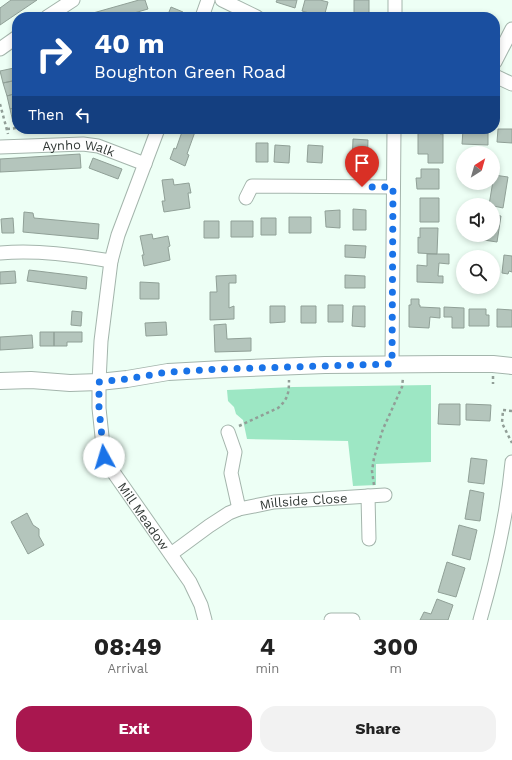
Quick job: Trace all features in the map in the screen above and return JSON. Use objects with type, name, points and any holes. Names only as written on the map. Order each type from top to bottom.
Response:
[{"type":"street","points":[[55,12],[73,0]]},
{"type":"street","points":[[204,12],[208,0]]},
{"type":"street","points":[[222,0],[247,12]]},
{"type":"street","points":[[395,0],[395,12]]},
{"type":"street","points":[[500,53],[512,30]]},
{"type":"street","points":[[0,49],[12,41]]},
{"type":"street","points":[[500,78],[512,84]]},
{"type":"street","name":"Mill Meadow","points":[[156,134],[118,235],[112,261],[101,341],[99,408],[104,457],[171,554],[197,595],[205,620]]},
{"type":"street","points":[[392,364],[394,134]]},
{"type":"street","name":"Aynho Walk","points":[[5,147],[83,144],[98,146],[145,164]]},
{"type":"street","points":[[246,198],[252,186],[393,187]]},
{"type":"street","points":[[0,253],[30,251],[57,253],[112,261]]},
{"type":"street","points":[[0,381],[31,380],[70,383],[99,382],[168,372],[392,364],[488,364],[512,366]]},
{"type":"street","points":[[228,432],[235,452],[232,480],[239,509]]},
{"type":"street","points":[[480,620],[487,597],[505,519],[512,462]]},
{"type":"street","points":[[369,539],[376,495]]},
{"type":"street","name":"Millside Close","points":[[171,554],[209,526],[229,513],[239,509],[274,502],[376,495]]},
{"type":"street","points":[[331,620],[353,620]]},
{"type":"path","points":[[0,104],[7,129],[5,147]]},
{"type":"path","points":[[7,129],[12,128]]},
{"type":"path","points":[[376,495],[372,470],[374,458],[383,429],[402,387],[403,376]]},
{"type":"path","points":[[228,432],[278,408],[284,403],[288,395],[289,379]]},
{"type":"path","points":[[512,411],[503,410],[502,423],[512,443]]},
{"type":"green space","points":[[431,385],[431,462],[376,464],[376,485],[353,486],[348,441],[247,439],[243,420],[236,414],[234,407],[228,401],[227,390],[293,387]]},
{"type":"building","points":[[11,0],[37,0],[19,12],[12,12],[12,17],[0,25],[0,8]]},
{"type":"building","points":[[139,0],[145,0],[148,9],[138,12],[97,12]]},
{"type":"building","points":[[277,0],[297,0],[295,8],[276,2]]},
{"type":"building","points":[[305,0],[320,0],[328,2],[325,12],[302,11]]},
{"type":"building","points":[[354,0],[369,0],[369,12],[354,12]]},
{"type":"building","points":[[171,7],[183,12],[169,12]]},
{"type":"building","points":[[12,68],[12,81],[3,83],[0,71]]},
{"type":"building","points":[[12,81],[12,94],[7,96],[3,83]]},
{"type":"building","points":[[12,94],[12,108],[10,109],[7,96]]},
{"type":"building","points":[[500,129],[512,129],[512,143],[497,142]]},
{"type":"building","points":[[181,134],[194,134],[187,154],[189,155],[185,166],[170,159],[174,148],[176,149]]},
{"type":"building","points":[[418,134],[443,134],[443,163],[428,163],[428,154],[418,154]]},
{"type":"building","points":[[463,134],[488,134],[488,145],[462,144]]},
{"type":"building","points":[[353,139],[368,140],[367,166],[352,166]]},
{"type":"building","points":[[256,143],[268,143],[268,162],[256,162]]},
{"type":"building","points":[[275,145],[290,146],[289,163],[274,162]]},
{"type":"building","points":[[308,145],[323,146],[322,163],[307,162]]},
{"type":"building","points":[[80,154],[81,168],[0,172],[0,159]]},
{"type":"building","points":[[93,158],[122,169],[118,179],[89,168]]},
{"type":"building","points":[[421,169],[439,169],[439,189],[417,189],[416,178],[421,178]]},
{"type":"building","points":[[500,176],[508,177],[503,208],[500,207],[500,198],[490,198],[492,190],[500,190]]},
{"type":"building","points":[[173,179],[174,185],[189,183],[191,193],[188,193],[190,208],[164,212],[162,201],[165,201],[162,180]]},
{"type":"building","points":[[420,198],[439,198],[439,222],[420,222]]},
{"type":"building","points":[[353,209],[366,210],[366,230],[353,230]]},
{"type":"building","points":[[340,210],[340,228],[326,227],[325,211]]},
{"type":"building","points":[[24,212],[33,213],[34,218],[99,224],[98,239],[23,232]]},
{"type":"building","points":[[289,217],[311,217],[311,233],[289,233]]},
{"type":"building","points":[[13,218],[14,233],[2,233],[1,219]]},
{"type":"building","points":[[261,218],[276,218],[276,235],[261,235]]},
{"type":"building","points":[[204,221],[219,221],[219,238],[204,238]]},
{"type":"building","points":[[231,221],[253,221],[253,237],[231,237]]},
{"type":"building","points":[[420,228],[438,228],[437,254],[418,253],[418,237],[420,238]]},
{"type":"building","points":[[152,234],[153,239],[168,236],[170,260],[144,266],[142,255],[144,255],[140,236]]},
{"type":"building","points":[[345,245],[366,246],[365,258],[345,257]]},
{"type":"building","points":[[427,254],[449,254],[449,264],[439,263],[438,276],[443,276],[443,283],[417,282],[417,265],[427,266]]},
{"type":"building","points":[[504,255],[512,256],[512,272],[509,271],[508,274],[502,273]]},
{"type":"building","points":[[29,270],[87,277],[86,289],[27,281]]},
{"type":"building","points":[[15,271],[16,283],[0,284],[0,272]]},
{"type":"building","points":[[236,275],[236,283],[229,283],[229,308],[234,306],[234,319],[210,320],[210,292],[217,292],[216,276]]},
{"type":"building","points":[[345,275],[365,276],[365,288],[345,288]]},
{"type":"building","points":[[140,282],[159,283],[159,299],[140,299]]},
{"type":"building","points":[[411,299],[419,299],[420,307],[440,308],[440,318],[430,317],[429,328],[409,327],[409,305],[411,305]]},
{"type":"building","points":[[328,305],[343,305],[343,322],[328,322]]},
{"type":"building","points":[[270,306],[285,306],[285,322],[270,323]]},
{"type":"building","points":[[301,306],[316,306],[316,323],[301,323]]},
{"type":"building","points":[[353,306],[365,306],[365,327],[352,326]]},
{"type":"building","points":[[444,307],[464,308],[464,328],[452,328],[452,317],[444,317]]},
{"type":"building","points":[[469,309],[486,309],[486,315],[489,315],[489,326],[469,326]]},
{"type":"building","points":[[497,309],[512,310],[512,327],[497,327]]},
{"type":"building","points":[[72,311],[82,312],[81,326],[71,325]]},
{"type":"building","points":[[166,322],[167,335],[146,336],[145,323]]},
{"type":"building","points":[[226,324],[227,339],[251,338],[251,351],[215,352],[214,325]]},
{"type":"building","points":[[40,332],[54,332],[54,346],[40,346]]},
{"type":"building","points":[[54,332],[82,332],[82,342],[67,342],[67,346],[54,346]]},
{"type":"building","points":[[32,335],[33,348],[0,350],[0,337]]},
{"type":"building","points":[[439,404],[460,404],[460,425],[438,424]]},
{"type":"building","points":[[466,404],[491,405],[490,421],[466,420]]},
{"type":"building","points":[[471,458],[487,460],[484,484],[468,482]]},
{"type":"building","points":[[470,490],[484,493],[480,521],[465,519]]},
{"type":"building","points":[[27,513],[33,525],[39,529],[39,536],[44,545],[28,554],[11,522]]},
{"type":"building","points":[[459,525],[477,530],[470,560],[452,555]]},
{"type":"building","points":[[447,562],[465,568],[456,597],[438,592]]},
{"type":"building","points":[[437,599],[453,605],[448,620],[420,620],[424,612],[431,614]]},
{"type":"route","points":[[104,457],[99,408],[99,382],[168,372],[325,365],[392,364],[393,187],[362,187]]}]
